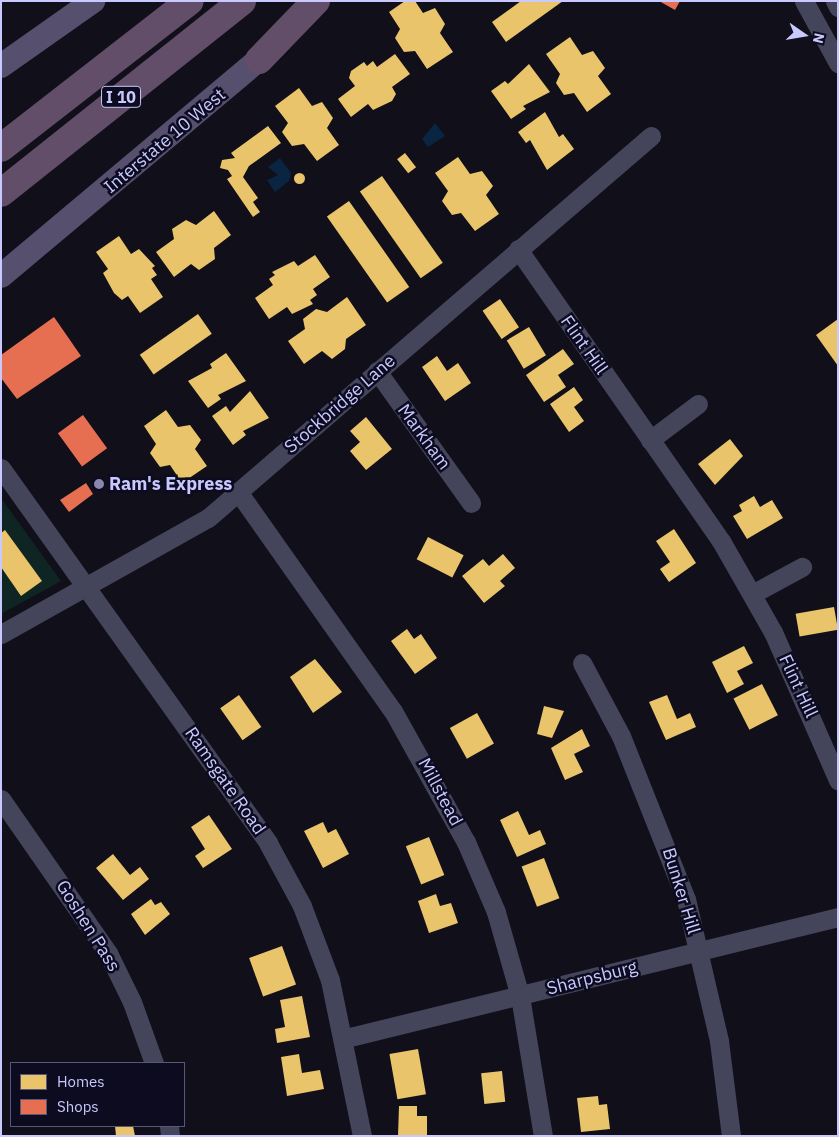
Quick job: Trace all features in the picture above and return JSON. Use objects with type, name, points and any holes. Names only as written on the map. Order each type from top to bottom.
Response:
[{"type":"highway","name":"I 10","points":[[1,148],[12,134],[190,1]]},
{"type":"highway","name":"I 10","points":[[1,193],[242,1]]},
{"type":"highway","points":[[259,60],[316,1]]},
{"type":"main road","points":[[1,66],[93,1]]},
{"type":"main road","name":"Interstate 10 West","points":[[1,276],[74,218],[325,1]]},
{"type":"main road","points":[[1,255],[28,234],[74,218]]},
{"type":"street","points":[[804,1],[838,63]]},
{"type":"street","points":[[835,1],[838,7]]},
{"type":"street","name":"Stockbridge Lane","points":[[1,634],[208,518],[650,136]]},
{"type":"street","name":"Flint Hill","points":[[518,250],[650,440],[688,491],[752,594],[798,684],[838,780]]},
{"type":"street","name":"Markham","points":[[377,372],[472,503]]},
{"type":"street","points":[[650,440],[698,404]]},
{"type":"street","name":"Ramsgate Road","points":[[1,468],[268,843],[302,906],[330,980],[346,1038],[362,1136]]},
{"type":"street","name":"Millstead","points":[[239,493],[393,711],[434,778],[496,912],[520,996],[543,1136]]},
{"type":"street","points":[[752,594],[802,567]]},
{"type":"street","name":"Bunker Hill","points":[[582,663],[621,736],[665,839],[699,951],[719,1041],[731,1136]]},
{"type":"street","name":"Goshen Pass","points":[[1,799],[108,953],[132,1002],[154,1062]]},
{"type":"street","name":"Sharpsburg","points":[[346,1038],[838,917]]},
{"type":"green space","points":[[1,498],[61,581],[1,614]]},
{"type":"water","points":[[435,123],[445,136],[428,147],[422,139]]},
{"type":"water","points":[[280,158],[291,173],[289,181],[275,192],[267,180],[278,175],[268,167]]},
{"type":"building: Homes","points":[[405,1],[415,1],[423,13],[435,8],[445,24],[440,33],[453,52],[427,69],[415,51],[404,52],[395,38],[400,29],[389,12]]},
{"type":"building: Homes","points":[[521,1],[563,1],[506,42],[492,22]]},
{"type":"building: Homes","points":[[570,37],[582,55],[593,51],[605,68],[598,76],[611,94],[587,112],[574,93],[564,95],[556,83],[560,74],[546,54]]},
{"type":"building: Homes","points":[[395,54],[410,74],[392,87],[396,94],[392,101],[373,110],[368,104],[351,117],[338,99],[355,86],[349,78],[351,71],[364,62],[367,66],[373,61],[377,67]]},
{"type":"building: Homes","points":[[529,64],[550,92],[523,106],[526,109],[511,119],[491,91],[505,81],[508,84]]},
{"type":"building: Homes","points":[[299,88],[312,106],[322,102],[333,118],[327,128],[339,145],[317,161],[304,144],[292,146],[282,132],[288,123],[275,106]]},
{"type":"building: Homes","points":[[545,112],[559,137],[563,134],[574,149],[547,170],[530,140],[526,143],[518,132]]},
{"type":"building: Homes","points":[[268,126],[281,143],[249,166],[243,177],[258,198],[253,202],[260,212],[253,217],[227,179],[232,176],[228,170],[220,168],[222,160],[235,158],[231,153]]},
{"type":"building: Homes","points":[[405,153],[416,167],[408,173],[397,159]]},
{"type":"building: Homes","points":[[458,157],[470,174],[482,171],[493,186],[486,195],[499,214],[475,231],[461,213],[452,215],[442,201],[448,191],[435,173]]},
{"type":"building: Homes","points":[[297,173],[301,173],[304,178],[303,182],[297,183],[294,180],[294,176]]},
{"type":"building: Homes","points":[[382,176],[443,263],[421,278],[360,191]]},
{"type":"building: Homes","points":[[349,201],[409,287],[387,302],[327,216]]},
{"type":"building: Homes","points":[[214,211],[231,235],[214,248],[215,259],[199,270],[191,264],[174,277],[156,252],[174,239],[172,229],[186,220],[196,225]]},
{"type":"building: Homes","points":[[119,236],[131,254],[139,249],[155,266],[152,268],[157,275],[151,279],[163,297],[140,313],[128,296],[122,300],[114,293],[103,273],[108,269],[96,252]]},
{"type":"building: Homes","points":[[315,255],[330,277],[313,289],[317,295],[310,300],[313,304],[292,314],[287,307],[269,319],[255,298],[273,285],[269,279],[275,275],[272,272],[294,261],[298,266]]},
{"type":"building: Homes","points":[[347,297],[366,325],[346,339],[345,349],[332,359],[322,351],[304,364],[288,341],[305,329],[303,319],[316,309],[327,312]]},
{"type":"building: Homes","points":[[500,299],[519,327],[502,339],[483,311]]},
{"type":"building: Homes","points":[[198,314],[212,334],[154,374],[140,355]]},
{"type":"building: Homes","points":[[838,319],[838,366],[816,335]]},
{"type":"building: Homes","points":[[529,327],[546,355],[524,369],[507,340]]},
{"type":"building: Homes","points":[[563,349],[574,364],[558,375],[566,387],[544,402],[526,375]]},
{"type":"building: Homes","points":[[226,353],[246,381],[218,395],[221,399],[208,408],[188,381],[212,368],[210,364]]},
{"type":"building: Homes","points":[[437,356],[447,371],[458,363],[471,383],[445,401],[422,367]]},
{"type":"building: Homes","points":[[574,387],[583,400],[574,407],[584,421],[569,432],[550,404]]},
{"type":"building: Homes","points":[[250,391],[269,418],[243,431],[246,435],[233,445],[212,416],[226,406],[230,412]]},
{"type":"building: Homes","points":[[166,410],[178,427],[190,425],[201,440],[195,449],[207,466],[182,483],[170,465],[160,467],[150,453],[156,444],[144,426]]},
{"type":"building: Homes","points":[[366,417],[392,449],[366,470],[350,451],[360,442],[350,431]]},
{"type":"building: Homes","points":[[730,439],[743,456],[715,485],[698,464]]},
{"type":"building: Homes","points":[[754,496],[760,507],[772,500],[783,518],[747,539],[733,516],[742,511],[739,505]]},
{"type":"building: Homes","points":[[674,529],[696,563],[669,582],[660,569],[670,562],[656,541]]},
{"type":"building: Homes","points":[[5,530],[42,581],[21,596],[1,567],[1,533]]},
{"type":"building: Homes","points":[[428,537],[464,555],[452,577],[417,559]]},
{"type":"building: Homes","points":[[503,554],[515,568],[500,581],[505,586],[484,603],[462,576],[483,559],[489,566]]},
{"type":"building: Homes","points":[[834,607],[838,630],[800,636],[796,614]]},
{"type":"building: Homes","points":[[407,629],[414,639],[421,634],[437,658],[415,674],[391,641]]},
{"type":"building: Homes","points":[[744,646],[753,663],[737,671],[744,684],[727,693],[712,662]]},
{"type":"building: Homes","points":[[315,659],[342,692],[313,713],[290,677]]},
{"type":"building: Homes","points":[[762,684],[778,715],[749,730],[733,699]]},
{"type":"building: Homes","points":[[239,695],[261,727],[243,740],[220,708]]},
{"type":"building: Homes","points":[[667,695],[677,719],[690,713],[696,727],[666,740],[649,702]]},
{"type":"building: Homes","points":[[544,706],[564,711],[552,738],[537,734]]},
{"type":"building: Homes","points":[[477,713],[494,744],[467,759],[450,728]]},
{"type":"building: Homes","points":[[582,729],[590,746],[574,754],[583,772],[565,780],[551,748]]},
{"type":"building: Homes","points":[[518,811],[529,835],[540,830],[546,844],[517,857],[500,820]]},
{"type":"building: Homes","points":[[209,815],[232,849],[203,868],[195,856],[205,849],[191,827]]},
{"type":"building: Homes","points":[[323,822],[328,833],[336,829],[349,854],[323,868],[304,831]]},
{"type":"building: Homes","points":[[429,837],[444,875],[421,884],[406,846]]},
{"type":"building: Homes","points":[[113,854],[130,875],[140,867],[149,879],[123,900],[96,868]]},
{"type":"building: Homes","points":[[544,858],[559,898],[537,907],[522,867]]},
{"type":"building: Homes","points":[[436,894],[440,906],[451,903],[458,923],[429,933],[418,901]]},
{"type":"building: Homes","points":[[151,899],[155,905],[161,902],[170,914],[145,935],[131,914]]},
{"type":"building: Homes","points":[[282,946],[296,985],[263,996],[249,958]]},
{"type":"building: Homes","points":[[302,996],[310,1037],[277,1043],[275,1029],[285,1027],[280,1000]]},
{"type":"building: Homes","points":[[418,1049],[426,1094],[397,1099],[389,1054]]},
{"type":"building: Homes","points":[[299,1054],[302,1073],[320,1070],[324,1089],[287,1096],[281,1057]]},
{"type":"building: Homes","points":[[502,1071],[505,1102],[484,1104],[481,1073]]},
{"type":"building: Homes","points":[[598,1096],[599,1105],[607,1104],[610,1129],[581,1132],[577,1098]]},
{"type":"building: Homes","points":[[399,1106],[417,1106],[417,1116],[427,1116],[427,1136],[398,1136]]},
{"type":"building: Homes","points":[[115,1127],[133,1127],[135,1136],[116,1136]]},
{"type":"building: Shops","points":[[659,1],[680,1],[675,10]]},
{"type":"building: Shops","points":[[54,317],[81,356],[17,399],[1,378],[1,355]]},
{"type":"building: Shops","points":[[83,415],[107,448],[82,466],[58,433]]},
{"type":"building: Shops","points":[[86,483],[93,494],[69,512],[60,500]]},
{"type":"place","name":"Ram's Express","points":[[99,484]]}]
